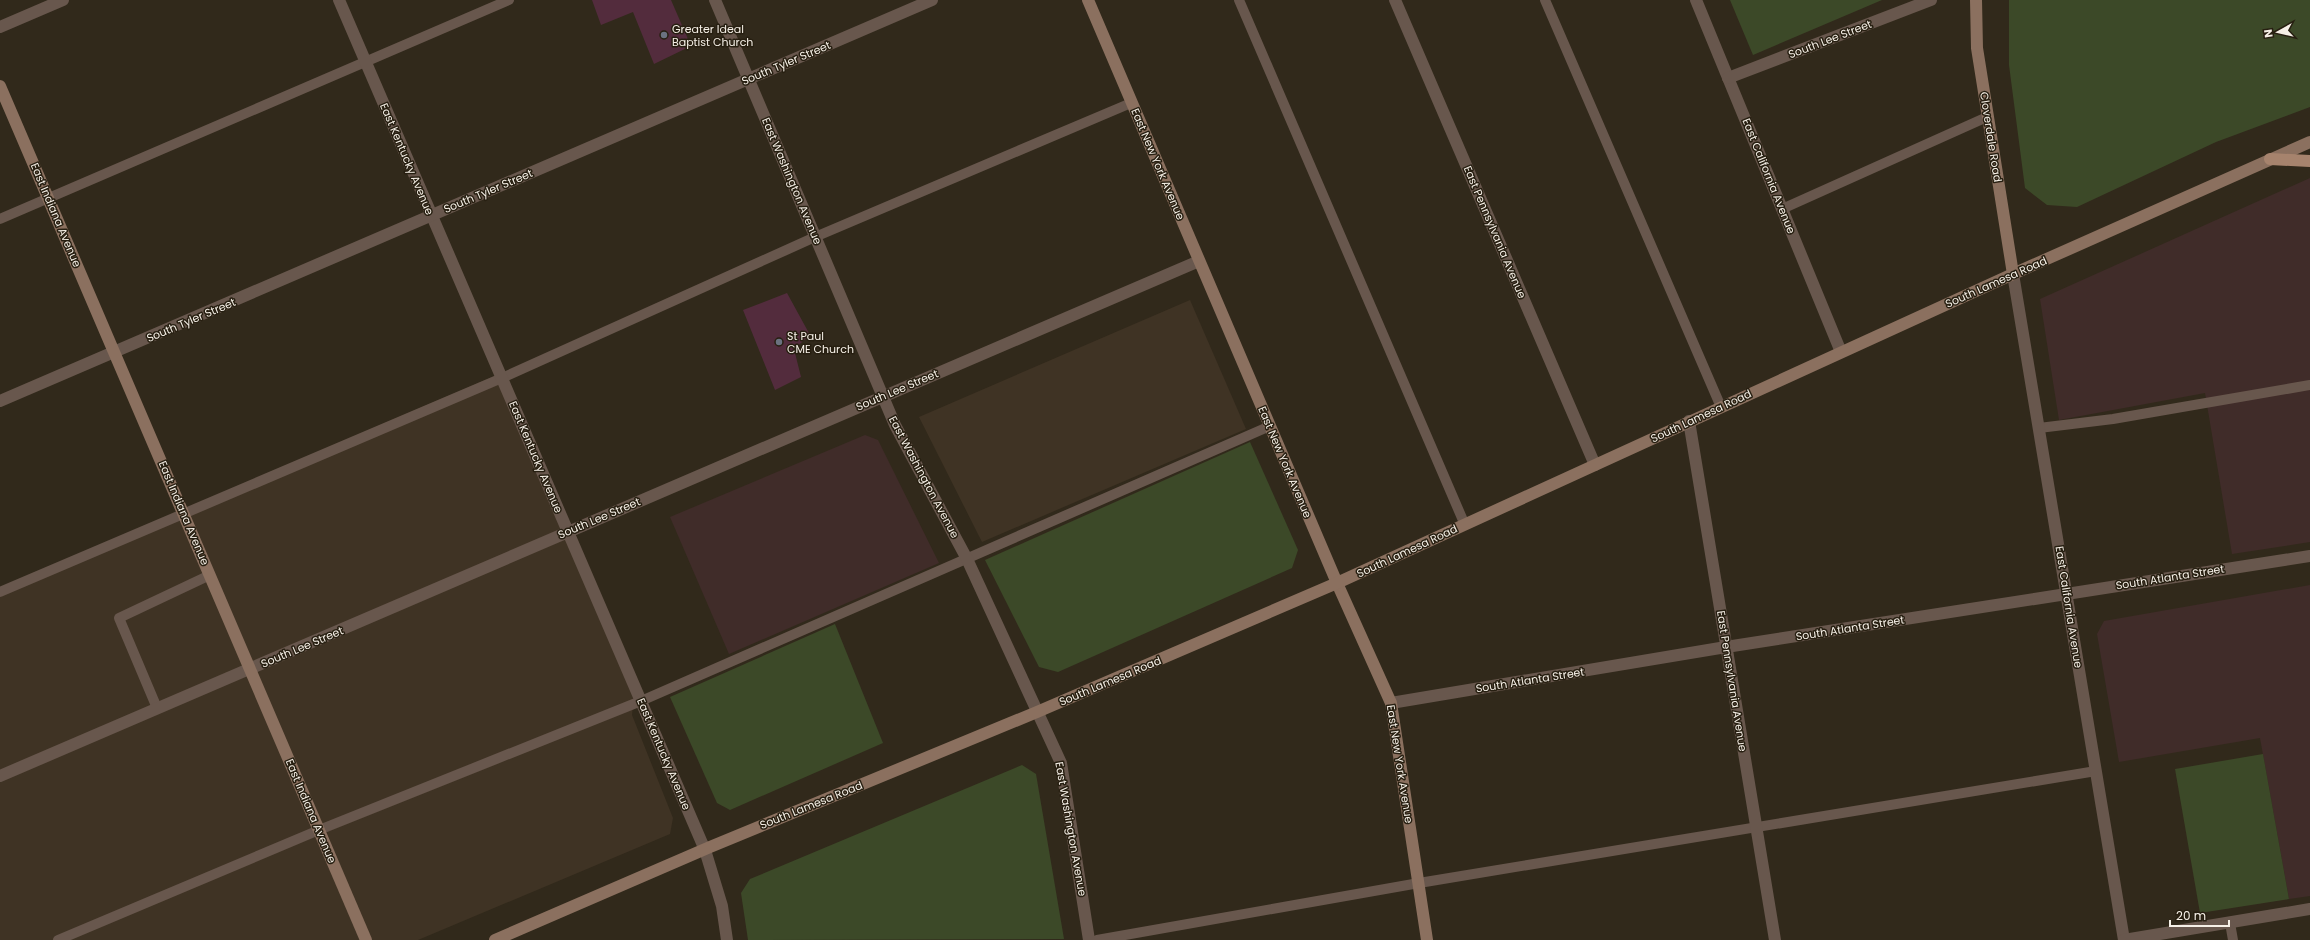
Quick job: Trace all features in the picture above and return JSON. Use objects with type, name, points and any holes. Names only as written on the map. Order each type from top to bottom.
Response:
[{"type":"main road","name":"East New York Avenue","points":[[1088,0],[1337,583],[1391,703],[1427,940]]},
{"type":"main road","name":"Cloverdale Road","points":[[1976,0],[1977,48],[2013,274]]},
{"type":"main road","name":"East Indiana Avenue","points":[[0,86],[366,940]]},
{"type":"main road","name":"South Lamesa Road","points":[[495,940],[705,850],[1037,712],[1337,583],[2013,274],[2310,142]]},
{"type":"main road","points":[[2270,159],[2310,161]]},
{"type":"street","points":[[0,27],[63,0]]},
{"type":"street","name":"East Kentucky Avenue","points":[[339,0],[705,850],[722,906],[728,940]]},
{"type":"street","name":"East Washington Avenue","points":[[715,0],[747,80],[895,425],[967,560],[1061,763],[1089,940]]},
{"type":"street","name":"South Tyler Street","points":[[0,401],[115,353],[431,215],[932,0]]},
{"type":"street","name":"East Pennsylvania Avenue","points":[[1395,0],[1595,465]]},
{"type":"street","name":"East California Avenue","points":[[1696,0],[1841,352]]},
{"type":"street","name":"South Lee Street","points":[[1728,78],[1931,0]]},
{"type":"street","name":"South Lee Street","points":[[0,776],[1199,261]]},
{"type":"street","name":"East California Avenue","points":[[2013,274],[2124,940]]},
{"type":"street","name":"East Pennsylvania Avenue","points":[[1689,422],[1775,940]]},
{"type":"street","name":"South Atlanta Street","points":[[1391,703],[1726,647],[2310,556]]},
{"type":"street","points":[[2124,940],[2310,909]]},
{"type":"lane","points":[[0,218],[509,0]]},
{"type":"lane","points":[[1240,0],[1465,525]]},
{"type":"lane","points":[[1545,0],[1721,407]]},
{"type":"lane","points":[[0,592],[502,378],[815,237],[1132,103]]},
{"type":"lane","points":[[1782,209],[1987,117]]},
{"type":"lane","points":[[2039,428],[2113,419],[2310,386]]},
{"type":"lane","points":[[58,940],[319,830],[641,701],[967,560],[1270,426]]},
{"type":"lane","points":[[158,708],[119,618],[210,575]]},
{"type":"lane","points":[[1097,940],[1418,883],[1756,829],[2096,771]]},
{"type":"lane","points":[[2230,922],[2233,940]]},
{"type":"shaded area","points":[[2310,178],[2310,542],[2232,554],[2205,393],[2059,420],[2040,299]]},
{"type":"shaded area","points":[[1190,300],[1246,429],[982,542],[919,417]]},
{"type":"shaded area","points":[[499,374],[635,690],[632,715],[673,818],[670,834],[418,940],[0,940],[0,588]]},
{"type":"shaded area","points":[[865,435],[878,440],[939,563],[729,654],[670,517]]},
{"type":"shaded area","points":[[2310,585],[2310,896],[2289,899],[2260,738],[2119,762],[2097,634],[2104,621]]},
{"type":"green space","points":[[1730,0],[1882,0],[1753,55]]},
{"type":"green space","points":[[2009,0],[2310,0],[2310,107],[2216,142],[2077,207],[2047,205],[2025,188],[2009,65]]},
{"type":"green space","points":[[1250,442],[1298,550],[1292,568],[1058,672],[1039,667],[985,560]]},
{"type":"green space","points":[[835,624],[883,743],[730,810],[717,803],[670,697]]},
{"type":"green space","points":[[2263,754],[2289,899],[2200,913],[2175,769]]},
{"type":"green space","points":[[1022,765],[1036,774],[1064,939],[748,940],[741,893],[750,879]]},
{"type":"building","name":"Greater Ideal Baptist Church","points":[[592,0],[671,0],[691,46],[654,64],[633,12],[601,25]]},
{"type":"building","name":"St Paul CME Church","points":[[787,293],[810,335],[794,349],[801,377],[775,390],[743,310]]},
{"type":"place","name":"Greater Ideal Baptist Church","points":[[664,35]]},
{"type":"place","name":"St Paul CME Church","points":[[779,342]]}]
